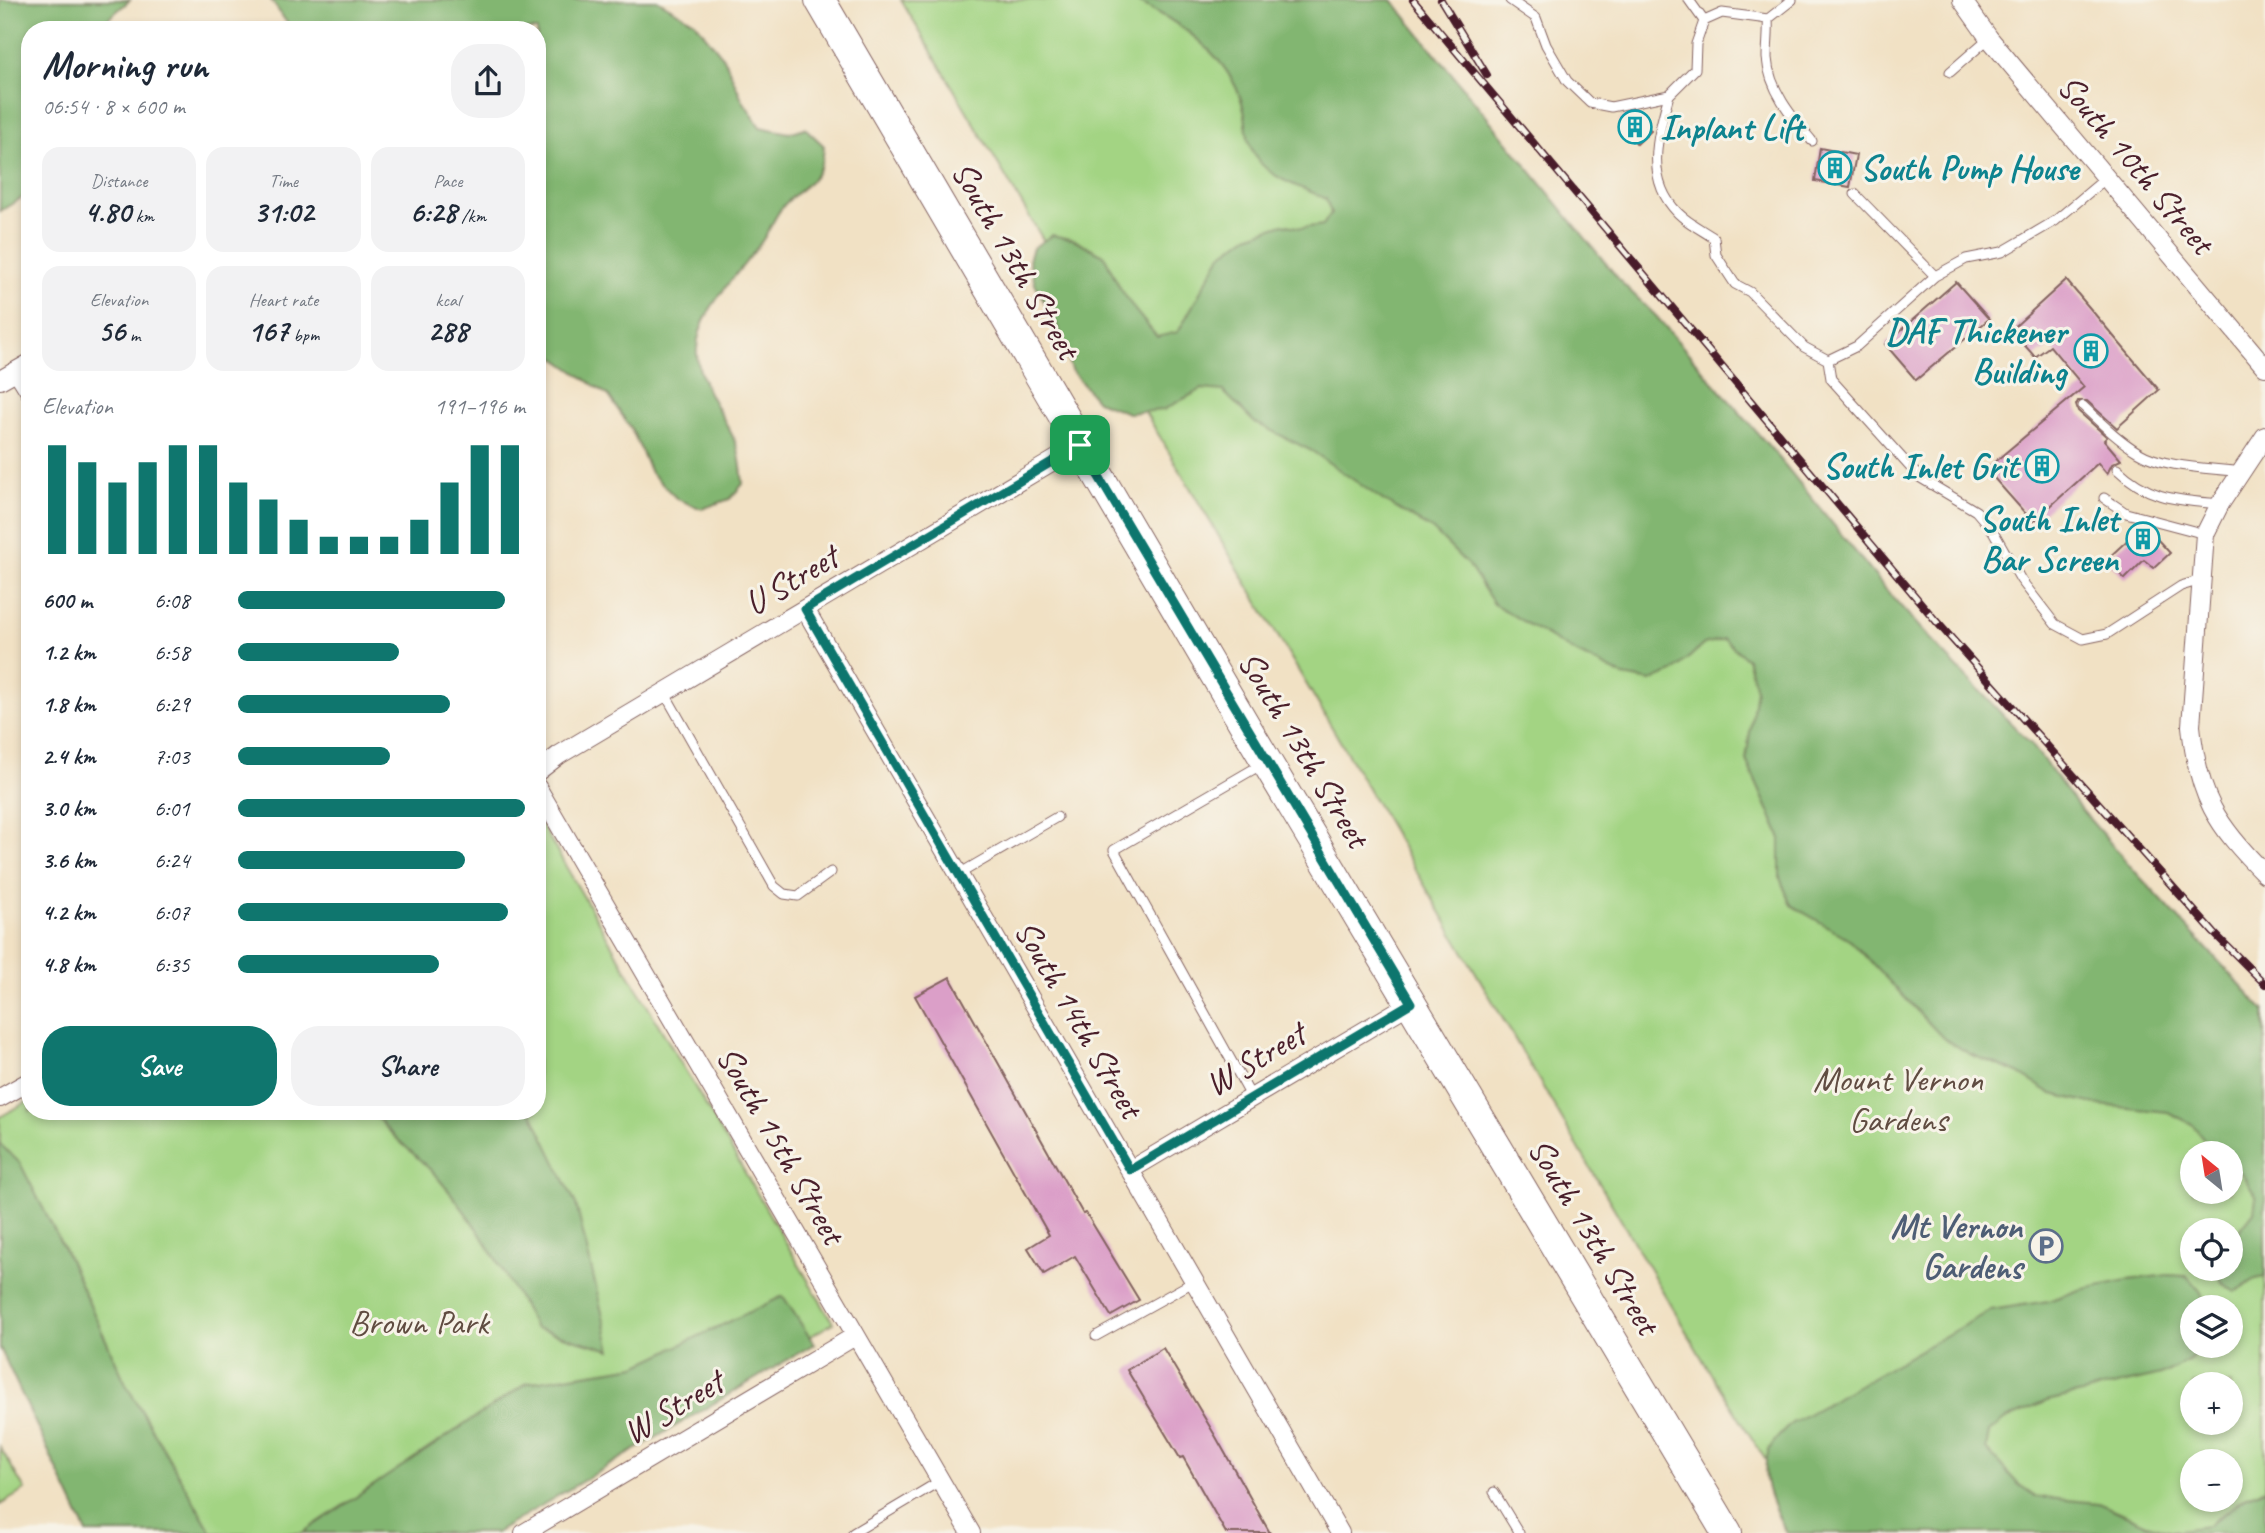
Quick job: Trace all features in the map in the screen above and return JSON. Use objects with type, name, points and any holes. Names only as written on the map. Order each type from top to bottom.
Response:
[{"type":"main road","name":"South 13th Street","points":[[820,0],[1266,762],[1727,1533]]},
{"type":"street","name":"South 10th Street","points":[[1962,0],[1989,38],[2265,367]]},
{"type":"street","points":[[0,380],[21,368]]},
{"type":"street","points":[[2265,436],[2220,504],[2205,534],[2192,714],[2194,756],[2201,786],[2238,847],[2265,874]]},
{"type":"street","name":"U Street","points":[[546,765],[1080,445]]},
{"type":"street","name":"South 14th Street","points":[[805,609],[1340,1533]]},
{"type":"street","name":"South 15th Street","points":[[546,803],[971,1533]]},
{"type":"street","name":"W Street","points":[[1130,1170],[1411,1003]]},
{"type":"street","points":[[0,1098],[21,1086]]},
{"type":"street","name":"W Street","points":[[524,1533],[855,1335]]},
{"type":"lane","points":[[1510,0],[1536,18],[1546,45],[1567,81],[1590,103],[1611,107],[1669,95]]},
{"type":"lane","points":[[1689,0],[1704,21]]},
{"type":"lane","points":[[1792,0],[1768,19],[1722,13],[1704,21],[1696,44],[1695,69],[1669,95],[1655,164],[1663,192],[1678,213],[1714,238],[1716,255],[1735,284],[1751,292],[1804,347],[1828,360]]},
{"type":"lane","points":[[1768,19],[1767,60],[1774,85],[1793,117],[1812,141]]},
{"type":"lane","points":[[1950,72],[1989,38]]},
{"type":"lane","points":[[1828,360],[1857,346],[1935,276],[1966,259],[2002,251],[2023,239],[2054,221],[2107,177]]},
{"type":"lane","points":[[1855,194],[1935,276]]},
{"type":"lane","points":[[1828,360],[1831,379],[1919,477],[1976,511],[1993,531],[2021,580],[2055,624],[2083,639],[2107,634],[2181,586],[2201,580]]},
{"type":"lane","points":[[2083,406],[2140,453],[2170,463],[2241,472]]},
{"type":"lane","points":[[2117,469],[2129,481],[2150,494],[2220,504]]},
{"type":"lane","points":[[2104,498],[2126,513],[2205,534]]},
{"type":"lane","points":[[664,692],[774,886],[784,894],[798,896],[831,872]]},
{"type":"lane","points":[[1252,1097],[1114,850],[1266,762]]},
{"type":"lane","points":[[959,874],[1057,817]]},
{"type":"lane","points":[[1096,1336],[1195,1282]]},
{"type":"lane","points":[[853,1533],[940,1481]]},
{"type":"lane","points":[[1494,1492],[1519,1533]]},
{"type":"green space","points":[[0,0],[130,0],[106,21],[21,21],[21,198],[0,211]]},
{"type":"green space","points":[[271,0],[657,0],[695,22],[724,58],[742,99],[760,127],[789,133],[805,128],[824,146],[823,158],[816,174],[781,209],[753,254],[720,294],[710,309],[698,339],[697,355],[701,376],[734,439],[740,458],[743,484],[730,499],[702,509],[677,499],[651,473],[633,432],[609,396],[546,351],[546,21],[286,21]]},
{"type":"green space","name":"Mount Vernon Gardens","points":[[901,0],[1358,0],[2265,1046],[2265,1533],[1812,1533],[1713,1377]]},
{"type":"green space","points":[[1134,0],[1392,0],[1621,282],[1656,316],[1780,459],[1888,592],[2031,744],[2079,807],[2139,876],[2265,1011],[2265,1277],[2256,1279],[2235,1292],[2221,1281],[2243,1281],[2243,1226],[2254,1212],[2256,1197],[2244,1177],[2244,1141],[2205,1141],[2192,1124],[2168,1112],[2099,1105],[2052,1094],[2018,1073],[1970,1054],[1943,1038],[1849,939],[1791,905],[1780,878],[1780,836],[1746,760],[1756,689],[1747,659],[1724,639],[1704,644],[1673,672],[1651,681],[1623,676],[1571,650],[1494,604],[1469,566],[1433,530],[1384,501],[1312,451],[1254,422],[1223,391],[1202,389],[1163,410],[1128,413],[1097,401],[1071,370],[1059,330],[1035,284],[1029,260],[1033,248],[1052,235],[1075,240],[1104,255],[1119,286],[1157,337],[1178,332],[1221,255],[1248,236],[1283,224],[1302,228],[1323,225],[1331,213],[1326,199],[1280,178],[1258,160],[1249,141],[1238,91],[1228,74],[1202,43]]},
{"type":"green space","name":"Brown Park","points":[[546,832],[833,1323],[477,1533],[129,1533],[0,1316],[0,1117],[21,1105],[21,1120],[546,1120]]},
{"type":"green space","points":[[380,1120],[535,1120],[576,1204],[611,1350],[535,1328],[502,1269],[452,1194]]},
{"type":"green space","points":[[0,1144],[20,1163],[67,1255],[127,1386],[212,1533],[87,1533],[0,1348]]},
{"type":"green space","points":[[2180,1276],[2180,1281],[2191,1281],[2201,1292],[2202,1295],[2180,1295],[2180,1358],[2191,1358],[2190,1360],[2161,1375],[2047,1401],[2004,1420],[1989,1432],[1986,1449],[2018,1484],[2037,1497],[2098,1503],[2147,1524],[2172,1531],[2207,1526],[2226,1512],[2243,1512],[2243,1499],[2265,1489],[2265,1533],[1786,1533],[1769,1492],[1765,1470],[1772,1445],[1792,1423],[1991,1310],[2048,1301],[2079,1290],[2127,1280]]},
{"type":"green space","points":[[783,1296],[814,1344],[495,1533],[302,1533],[527,1383],[636,1366]]},
{"type":"green space","points":[[0,1447],[25,1490],[0,1505]]},
{"type":"building","name":"Inplant Lift","points":[[1633,109],[1651,131],[1637,144],[1619,122]]},
{"type":"building","name":"South Pump House","points":[[1820,148],[1856,155],[1850,187],[1815,181]]},
{"type":"building","points":[[2066,280],[2159,390],[2117,428],[2087,401],[2078,401],[2078,411],[2107,437],[2104,440],[2121,460],[2112,464],[2107,474],[2098,463],[2033,522],[1986,469],[2084,387],[2050,346],[2035,357],[2011,330]]},
{"type":"building","points":[[1956,282],[1989,319],[1916,380],[1885,344]]},
{"type":"building","name":"South Inlet Bar Screen","points":[[2144,525],[2170,553],[2154,568],[2144,560],[2125,579],[2106,560]]},
{"type":"building","points":[[950,977],[1083,1214],[1086,1213],[1139,1300],[1111,1316],[1075,1256],[1044,1274],[1028,1248],[1049,1235],[915,996]]},
{"type":"building","points":[[1163,1348],[1270,1533],[1226,1533],[1183,1457],[1180,1458],[1127,1370]]},
{"type":"railway","points":[[1413,0],[1936,621],[2214,933],[2265,984]]},
{"type":"railway","points":[[1441,0],[1487,75]]},
{"type":"place","name":"Inplant Lift","points":[[1635,127]]},
{"type":"place","name":"South Pump House","points":[[1835,168]]},
{"type":"place","name":"DAF Thickener Building","points":[[2091,351]]},
{"type":"place","name":"South Inlet Grit","points":[[2042,466]]},
{"type":"place","name":"South Inlet Bar Screen","points":[[2143,539]]},
{"type":"place","name":"Mt Vernon Gardens","points":[[2046,1246]]},
{"type":"route","points":[[1080,445],[1411,1003],[1130,1170],[805,609],[1080,445]]}]
